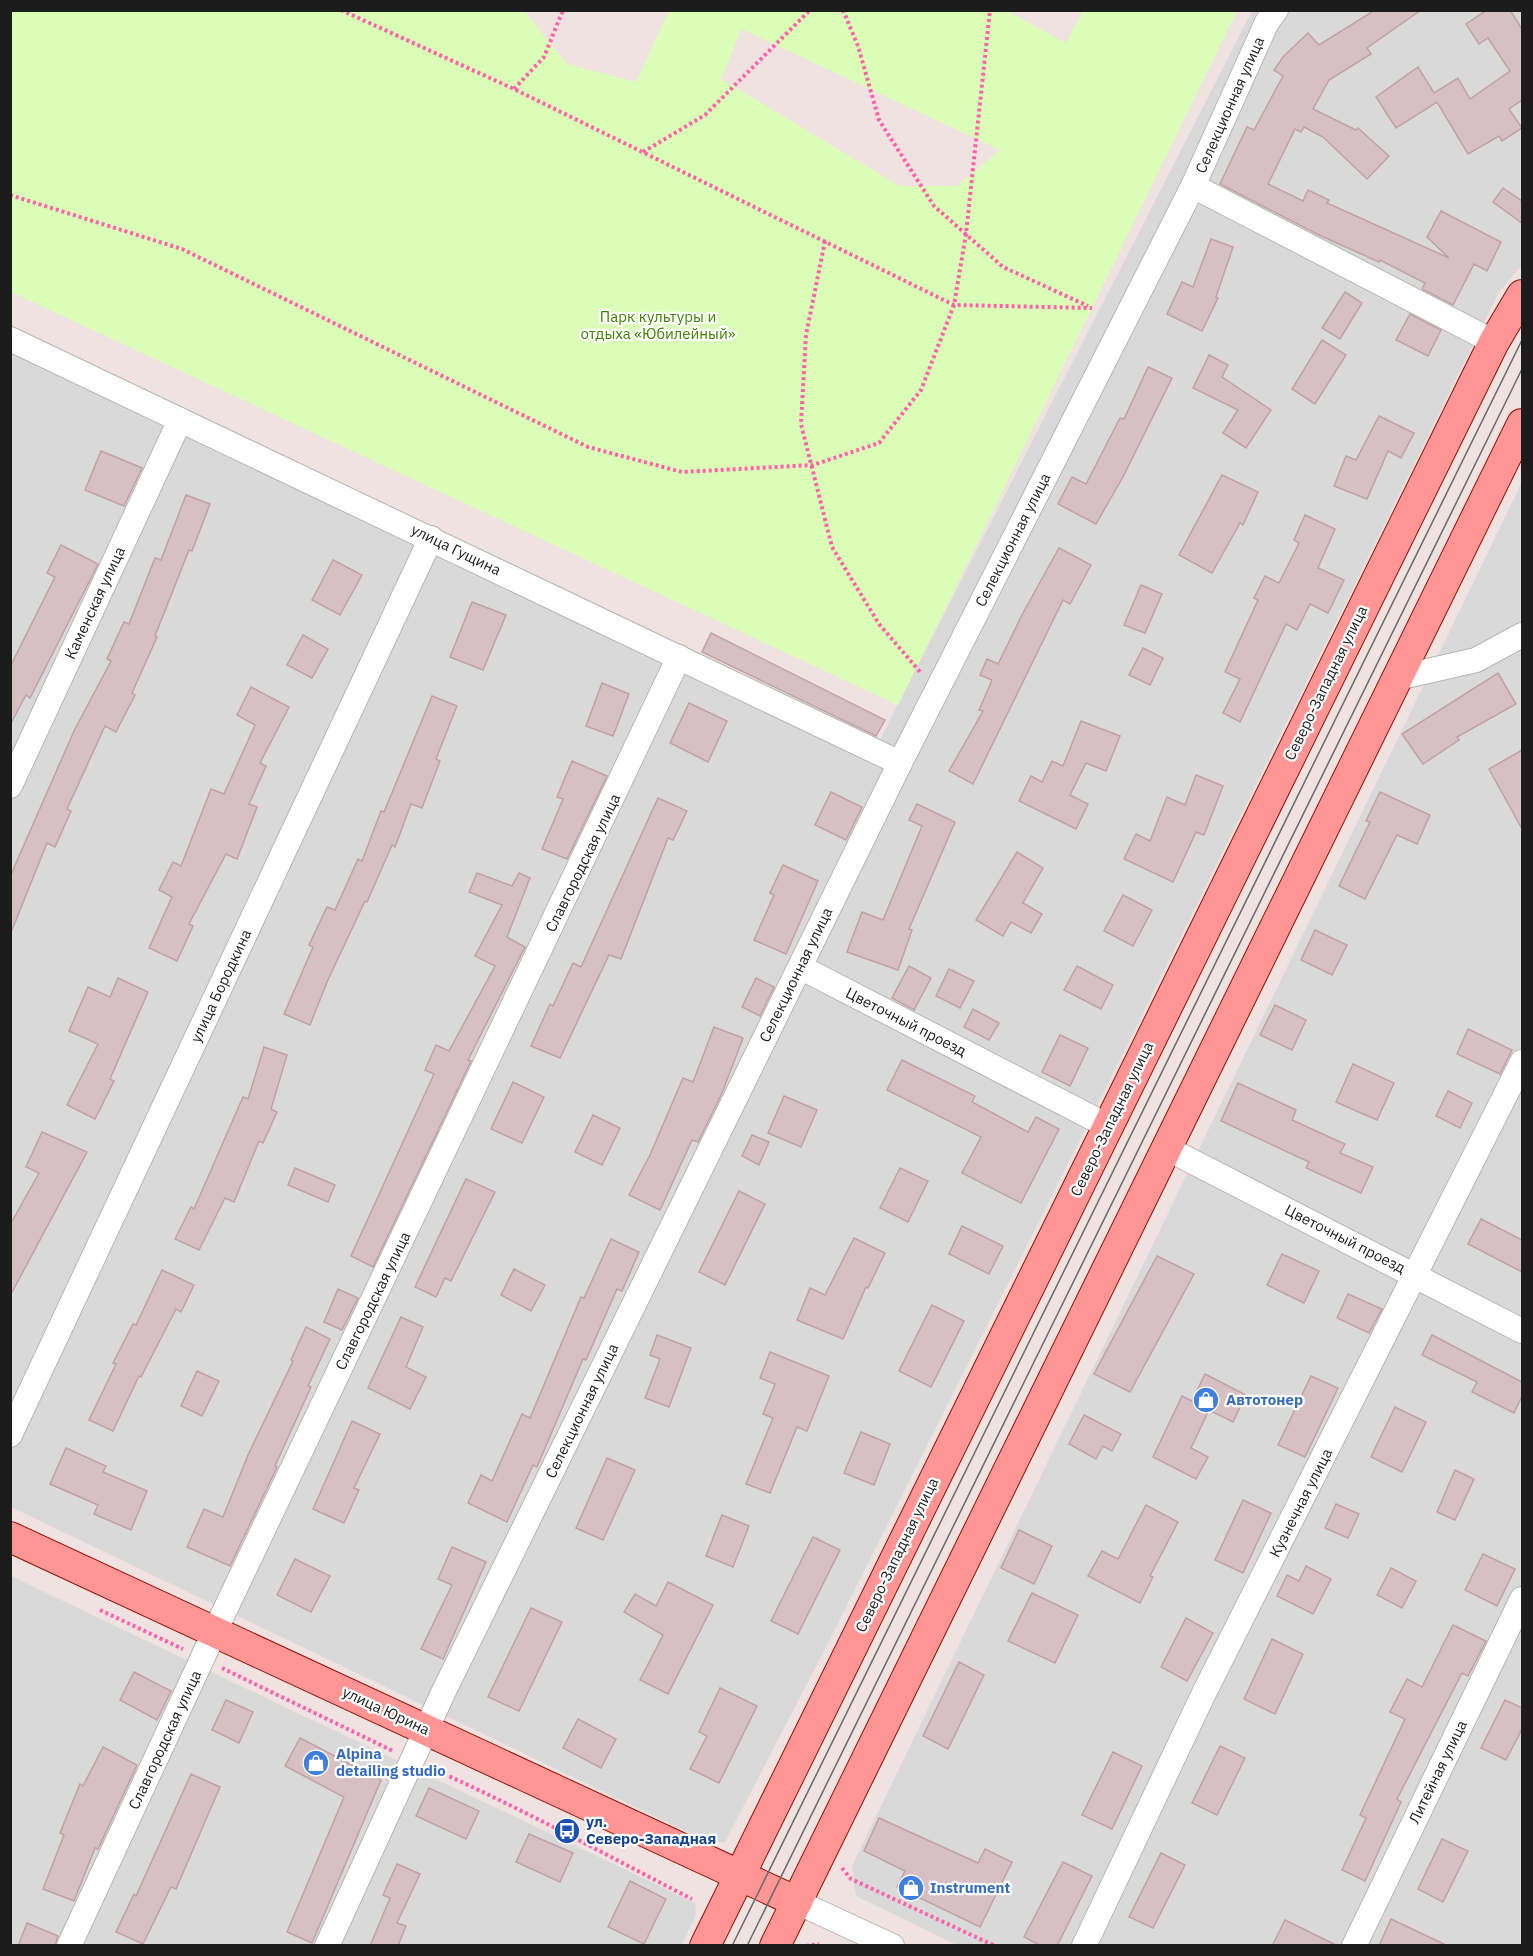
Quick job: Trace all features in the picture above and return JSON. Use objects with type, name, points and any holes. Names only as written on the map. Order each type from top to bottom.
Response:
[{"type":"main road","name":"Северо-Западная улица","points":[[705,1946],[1494,342],[1522,295]]},
{"type":"main road","points":[[775,1946],[1522,424]]},
{"type":"main road","name":"улица Юрина","points":[[10,1537],[797,1902]]},
{"type":"street","name":"Селекционная улица","points":[[327,1946],[426,1730],[800,967],[900,763],[1193,186],[1267,22],[1276,10]]},
{"type":"street","points":[[1193,186],[1494,342]]},
{"type":"street","name":"улица Гущина","points":[[10,339],[900,763]]},
{"type":"street","name":"Каменская улица","points":[[10,786],[180,420]]},
{"type":"street","name":"улица Бородкина","points":[[10,1435],[431,538]]},
{"type":"street","points":[[1397,678],[1476,660],[1522,635]]},
{"type":"street","name":"Славгородская улица","points":[[69,1946],[215,1631],[652,718],[678,657]]},
{"type":"street","name":"Цветочный проезд","points":[[800,967],[1108,1126]]},
{"type":"street","name":"Кузнечная улица","points":[[1084,1946],[1203,1695],[1417,1275],[1522,1062]]},
{"type":"street","name":"Цветочный проезд","points":[[1166,1148],[1417,1275],[1522,1331]]},
{"type":"street","name":"Литейная улица","points":[[1354,1946],[1522,1599]]},
{"type":"street","name":"улица Юрина","points":[[797,1902],[892,1946]]},
{"type":"path","points":[[341,10],[514,88],[954,304],[1092,308],[1003,267],[934,206],[879,120],[858,46],[843,10]]},
{"type":"path","points":[[514,88],[544,57],[563,10]]},
{"type":"path","points":[[643,152],[705,115],[810,10]]},
{"type":"path","points":[[10,195],[182,249],[588,447],[682,472],[813,465],[879,442],[921,390],[954,304],[966,234],[990,10]]},
{"type":"path","points":[[825,241],[806,335],[801,424],[832,546],[879,624],[938,691]]},
{"type":"path","points":[[96,1608],[414,1760],[482,1790],[520,1812],[692,1899]]},
{"type":"path","points":[[851,1879],[995,1946]]},
{"type":"path","points":[[806,1946],[819,1944]]},
{"type":"shaded area","points":[[1252,11],[1522,11],[1522,265],[1499,292],[1122,1056],[825,1649],[725,1842],[710,1843],[11,1507],[10,352],[870,759]]},
{"type":"shaded area","points":[[1522,482],[1522,1945],[957,1945],[856,1896],[852,1866]]},
{"type":"shaded area","points":[[11,1576],[695,1903],[696,1915],[681,1946],[11,1946]]},
{"type":"green space","name":"Парк культуры и отдыха «Юбилейный»","points":[[11,10],[524,11],[567,64],[636,82],[669,11],[1007,11],[1066,43],[1083,11],[1237,11],[898,705],[11,292]],"holes":[[[742,29],[1000,150],[957,186],[899,186],[721,79]]]},
{"type":"building","points":[[1375,10],[1421,10],[1367,48],[1371,54],[1329,80],[1313,109],[1356,130],[1358,128],[1389,156],[1367,179],[1323,137],[1304,127],[1301,132],[1295,129],[1268,184],[1303,201],[1308,190],[1329,200],[1327,203],[1449,258],[1427,237],[1441,211],[1501,242],[1487,271],[1474,264],[1453,305],[1422,289],[1425,283],[1380,260],[1379,262],[1319,235],[1220,184],[1247,127],[1254,130],[1283,76],[1274,70],[1283,57],[1308,33],[1319,45]]},
{"type":"building","points":[[1487,10],[1510,10],[1522,29],[1522,100],[1509,109],[1522,128],[1502,141],[1499,136],[1468,154],[1437,102],[1396,128],[1376,97],[1418,67],[1434,93],[1458,78],[1470,99],[1510,71],[1488,38],[1479,44],[1466,24]]},
{"type":"building","points":[[1503,188],[1522,201],[1522,223],[1493,202]]},
{"type":"building","points":[[1211,239],[1233,247],[1216,297],[1218,298],[1202,331],[1167,314],[1182,282],[1193,287]]},
{"type":"building","points":[[1345,292],[1362,303],[1340,339],[1322,328]]},
{"type":"building","points":[[1410,314],[1441,330],[1428,356],[1396,340]]},
{"type":"building","points":[[1322,340],[1346,355],[1315,404],[1292,389]]},
{"type":"building","points":[[1209,355],[1228,365],[1222,377],[1271,410],[1246,448],[1223,433],[1238,410],[1193,388]]},
{"type":"building","points":[[1148,367],[1172,378],[1124,475],[1096,524],[1058,504],[1072,477],[1086,484],[1120,418],[1124,419]]},
{"type":"building","points":[[1379,416],[1414,433],[1401,458],[1388,451],[1367,499],[1334,486],[1346,456],[1356,460]]},
{"type":"building","points":[[101,451],[142,468],[124,506],[85,490]]},
{"type":"building","points":[[1222,475],[1258,492],[1243,525],[1240,523],[1212,573],[1179,555]]},
{"type":"building","points":[[186,495],[210,504],[192,551],[189,550],[155,636],[157,637],[132,693],[135,695],[116,732],[105,726],[67,809],[71,811],[55,847],[47,843],[10,935],[10,878],[16,863],[74,731],[111,661],[107,659],[124,622],[129,624],[155,558],[161,560]]},
{"type":"building","points":[[1305,515],[1335,529],[1318,568],[1344,580],[1328,613],[1310,604],[1297,630],[1286,624],[1240,722],[1223,713],[1240,679],[1225,672],[1258,600],[1254,598],[1265,576],[1279,583],[1299,543],[1294,540]]},
{"type":"building","points":[[61,545],[98,564],[30,698],[26,695],[10,725],[10,667],[55,577],[47,573]]},
{"type":"building","points":[[1059,548],[1091,565],[1070,604],[1063,600],[973,784],[949,771],[983,711],[979,710],[992,680],[980,675],[987,659],[998,664]]},
{"type":"building","points":[[333,560],[362,575],[340,615],[312,600]]},
{"type":"building","points":[[1141,585],[1162,594],[1145,633],[1124,625]]},
{"type":"building","points":[[472,602],[506,615],[483,670],[450,657]]},
{"type":"building","points":[[711,633],[885,720],[876,736],[702,652]]},
{"type":"building","points":[[303,635],[328,649],[312,678],[287,665]]},
{"type":"building","points":[[1143,648],[1163,658],[1150,685],[1129,675]]},
{"type":"building","points":[[1498,673],[1516,704],[1457,737],[1459,740],[1423,764],[1402,734]]},
{"type":"building","points":[[602,683],[629,694],[613,736],[586,726]]},
{"type":"building","points":[[251,687],[289,707],[260,763],[266,766],[249,804],[257,807],[237,859],[226,854],[189,924],[193,926],[177,961],[149,948],[172,897],[159,890],[173,862],[181,866],[211,789],[224,794],[255,725],[237,715]]},
{"type":"building","points":[[432,696],[457,706],[436,759],[440,761],[422,808],[411,804],[395,847],[392,845],[367,902],[365,901],[327,982],[310,1025],[284,1014],[313,947],[309,945],[327,907],[335,910],[358,859],[362,861],[381,811],[384,812]]},
{"type":"building","points":[[689,703],[727,721],[708,762],[670,743]]},
{"type":"building","points":[[1081,721],[1120,736],[1106,771],[1086,763],[1070,795],[1088,804],[1076,829],[1019,801],[1031,776],[1042,782],[1052,761],[1063,766]]},
{"type":"building","points":[[1522,750],[1522,829],[1489,769]]},
{"type":"building","points":[[572,761],[607,776],[567,859],[542,849],[563,799],[557,797]]},
{"type":"building","points":[[1196,775],[1223,786],[1204,835],[1196,832],[1173,882],[1124,859],[1136,834],[1150,841],[1167,797],[1185,805]]},
{"type":"building","points":[[831,792],[862,807],[846,840],[815,825]]},
{"type":"building","points":[[1380,792],[1430,815],[1417,844],[1397,835],[1365,899],[1339,886],[1370,822],[1366,821]]},
{"type":"building","points":[[658,798],[687,811],[673,840],[668,838],[621,959],[609,955],[560,1058],[531,1046],[550,1004],[553,1006],[573,963],[581,967]]},
{"type":"building","points":[[917,804],[955,822],[909,929],[912,930],[898,970],[847,952],[862,912],[883,920],[922,826],[909,820]]},
{"type":"building","points":[[1017,852],[1043,868],[1023,903],[1042,914],[1031,933],[1011,922],[1003,936],[976,920]]},
{"type":"building","points":[[783,865],[818,881],[786,954],[754,940],[774,895],[770,893]]},
{"type":"building","points":[[477,873],[512,886],[519,873],[530,878],[507,937],[525,947],[468,1060],[471,1061],[373,1267],[351,1256],[434,1074],[425,1070],[436,1045],[449,1051],[495,966],[475,956],[502,905],[469,892]]},
{"type":"building","points":[[1123,895],[1152,910],[1133,946],[1104,931]]},
{"type":"building","points":[[1315,930],[1347,945],[1332,975],[1301,960]]},
{"type":"building","points":[[909,966],[931,978],[914,1010],[892,998]]},
{"type":"building","points":[[1077,966],[1113,985],[1101,1009],[1064,990]]},
{"type":"building","points":[[949,969],[974,981],[960,1008],[936,996]]},
{"type":"building","points":[[118,978],[148,992],[110,1079],[114,1081],[95,1119],[67,1105],[98,1044],[69,1031],[88,987],[110,997]]},
{"type":"building","points":[[756,978],[774,987],[760,1016],[742,1007]]},
{"type":"building","points":[[1275,1005],[1306,1020],[1292,1050],[1260,1035]]},
{"type":"building","points":[[973,1009],[999,1023],[989,1040],[964,1027]]},
{"type":"building","points":[[714,1027],[743,1038],[722,1093],[698,1142],[692,1140],[660,1210],[629,1195],[650,1155],[683,1078],[693,1082]]},
{"type":"building","points":[[1468,1029],[1512,1050],[1500,1074],[1457,1054]]},
{"type":"building","points":[[1060,1035],[1088,1048],[1070,1086],[1042,1072]]},
{"type":"building","points":[[264,1047],[287,1055],[271,1109],[277,1112],[263,1143],[259,1141],[234,1202],[225,1198],[199,1250],[175,1239],[191,1207],[194,1209],[243,1097],[248,1099]]},
{"type":"building","points":[[902,1060],[975,1096],[972,1102],[1028,1132],[1036,1117],[1059,1129],[1021,1203],[962,1173],[981,1137],[887,1090]]},
{"type":"building","points":[[1353,1064],[1394,1083],[1377,1120],[1336,1102]]},
{"type":"building","points":[[513,1082],[544,1097],[522,1143],[491,1129]]},
{"type":"building","points":[[1238,1083],[1296,1110],[1292,1120],[1345,1144],[1340,1153],[1373,1167],[1361,1193],[1306,1168],[1309,1162],[1221,1121]]},
{"type":"building","points":[[1448,1091],[1472,1103],[1460,1128],[1436,1116]]},
{"type":"building","points":[[784,1096],[817,1110],[801,1147],[768,1133]]},
{"type":"building","points":[[593,1115],[620,1128],[602,1165],[575,1152]]},
{"type":"building","points":[[42,1132],[87,1152],[10,1296],[10,1225],[39,1173],[26,1167]]},
{"type":"building","points":[[752,1135],[769,1142],[759,1165],[742,1156]]},
{"type":"building","points":[[295,1168],[335,1185],[328,1202],[288,1185]]},
{"type":"building","points":[[900,1168],[928,1181],[908,1222],[880,1208]]},
{"type":"building","points":[[466,1179],[495,1192],[451,1281],[445,1278],[436,1297],[415,1287]]},
{"type":"building","points":[[739,1191],[765,1204],[725,1285],[699,1272]]},
{"type":"building","points":[[1481,1219],[1522,1240],[1522,1272],[1468,1244]]},
{"type":"building","points":[[962,1226],[1003,1246],[989,1274],[949,1254]]},
{"type":"building","points":[[854,1238],[885,1253],[868,1288],[866,1287],[843,1339],[797,1320],[810,1288],[825,1295]]},
{"type":"building","points":[[611,1239],[639,1252],[622,1291],[617,1289],[586,1360],[583,1359],[537,1467],[533,1465],[507,1522],[468,1503],[481,1475],[492,1481],[522,1414],[530,1418],[581,1297],[584,1298]]},
{"type":"building","points":[[1282,1254],[1319,1271],[1304,1303],[1267,1285]]},
{"type":"building","points":[[1157,1256],[1194,1274],[1130,1392],[1094,1374]]},
{"type":"building","points":[[514,1269],[545,1285],[531,1311],[501,1295]]},
{"type":"building","points":[[162,1270],[194,1285],[181,1312],[176,1309],[141,1377],[139,1376],[113,1431],[89,1420],[116,1364],[113,1363],[133,1324],[136,1325]]},
{"type":"building","points":[[338,1289],[358,1298],[342,1330],[324,1322]]},
{"type":"building","points":[[1348,1294],[1382,1309],[1369,1333],[1337,1318]]},
{"type":"building","points":[[932,1305],[964,1321],[931,1387],[899,1371]]},
{"type":"building","points":[[401,1317],[423,1327],[406,1367],[426,1377],[410,1409],[368,1388]]},
{"type":"building","points":[[306,1327],[330,1339],[308,1386],[311,1387],[275,1466],[277,1467],[230,1566],[187,1547],[204,1509],[223,1517],[248,1455],[293,1361],[291,1360]]},
{"type":"building","points":[[657,1335],[691,1348],[669,1407],[645,1398],[660,1359],[650,1355]]},
{"type":"building","points":[[1432,1335],[1522,1382],[1522,1396],[1514,1413],[1472,1392],[1477,1382],[1422,1355]]},
{"type":"building","points":[[770,1352],[829,1376],[807,1431],[797,1427],[770,1493],[746,1484],[773,1418],[763,1414],[775,1384],[760,1378]]},
{"type":"building","points":[[197,1371],[219,1381],[202,1416],[181,1406]]},
{"type":"building","points":[[1205,1374],[1246,1395],[1233,1422],[1209,1410],[1191,1448],[1208,1457],[1196,1479],[1153,1457],[1182,1396],[1192,1401]]},
{"type":"building","points":[[1311,1376],[1338,1388],[1305,1457],[1278,1445]]},
{"type":"building","points":[[1395,1407],[1426,1422],[1402,1472],[1371,1457]]},
{"type":"building","points":[[1084,1415],[1121,1434],[1112,1451],[1103,1446],[1096,1459],[1069,1444]]},
{"type":"building","points":[[352,1421],[380,1434],[354,1488],[359,1490],[344,1523],[313,1509]]},
{"type":"building","points":[[861,1432],[890,1444],[874,1485],[844,1473]]},
{"type":"building","points":[[66,1448],[106,1466],[103,1472],[147,1491],[131,1530],[94,1514],[98,1505],[50,1484]]},
{"type":"building","points":[[607,1458],[635,1470],[603,1540],[576,1528]]},
{"type":"building","points":[[1455,1470],[1474,1479],[1455,1520],[1437,1512]]},
{"type":"building","points":[[1243,1500],[1271,1513],[1243,1573],[1215,1560]]},
{"type":"building","points":[[1336,1504],[1359,1514],[1348,1538],[1325,1528]]},
{"type":"building","points":[[1146,1505],[1178,1522],[1150,1576],[1153,1577],[1140,1603],[1088,1576],[1102,1551],[1118,1559]]},
{"type":"building","points":[[722,1515],[749,1526],[733,1567],[706,1556]]},
{"type":"building","points":[[1019,1530],[1052,1546],[1034,1584],[1001,1568]]},
{"type":"building","points":[[813,1537],[840,1550],[798,1634],[771,1621]]},
{"type":"building","points":[[452,1547],[486,1562],[443,1659],[421,1649],[452,1585],[438,1579]]},
{"type":"building","points":[[1483,1554],[1515,1569],[1497,1606],[1465,1590]]},
{"type":"building","points":[[295,1559],[330,1576],[311,1612],[277,1595]]},
{"type":"building","points":[[1306,1566],[1331,1579],[1313,1614],[1277,1596],[1287,1575],[1299,1581]]},
{"type":"building","points":[[1391,1568],[1416,1581],[1402,1608],[1377,1595]]},
{"type":"building","points":[[668,1582],[713,1605],[668,1694],[640,1680],[663,1635],[624,1612],[635,1594],[656,1606]]},
{"type":"building","points":[[1032,1593],[1078,1615],[1055,1663],[1008,1641]]},
{"type":"building","points":[[531,1608],[562,1622],[519,1711],[488,1697]]},
{"type":"building","points":[[1186,1618],[1213,1633],[1187,1681],[1161,1667]]},
{"type":"building","points":[[1453,1625],[1486,1641],[1468,1676],[1462,1673],[1397,1799],[1401,1802],[1365,1881],[1342,1870],[1366,1818],[1360,1815],[1405,1719],[1390,1712],[1407,1679],[1422,1687]]},
{"type":"building","points":[[1272,1639],[1303,1654],[1275,1714],[1244,1699]]},
{"type":"building","points":[[959,1662],[984,1675],[948,1749],[923,1736]]},
{"type":"building","points":[[134,1672],[171,1691],[157,1720],[120,1700]]},
{"type":"building","points":[[720,1688],[757,1706],[719,1783],[690,1769],[707,1736],[699,1732]]},
{"type":"building","points":[[226,1700],[253,1712],[239,1743],[212,1730]]},
{"type":"building","points":[[1505,1700],[1522,1708],[1522,1729],[1506,1760],[1481,1748]]},
{"type":"building","points":[[578,1719],[616,1739],[601,1768],[563,1748]]},
{"type":"building","points":[[300,1738],[381,1780],[312,1943],[287,1932],[344,1797],[285,1766]]},
{"type":"building","points":[[1220,1746],[1245,1758],[1217,1815],[1192,1803]]},
{"type":"building","points":[[103,1747],[137,1765],[98,1849],[95,1848],[74,1901],[43,1889],[64,1835],[60,1833],[80,1784],[83,1786]]},
{"type":"building","points":[[1113,1752],[1142,1766],[1112,1829],[1082,1815]]},
{"type":"building","points":[[191,1774],[220,1787],[176,1889],[171,1887],[143,1944],[116,1932],[134,1894],[136,1896]]},
{"type":"building","points":[[429,1788],[479,1811],[466,1839],[416,1816]]},
{"type":"building","points":[[879,1818],[978,1863],[985,1849],[1012,1862],[980,1927],[897,1887],[905,1871],[864,1851]]},
{"type":"building","points":[[529,1834],[573,1853],[560,1882],[516,1862]]},
{"type":"building","points":[[1442,1839],[1468,1851],[1443,1902],[1418,1889]]},
{"type":"building","points":[[1161,1853],[1185,1865],[1153,1928],[1129,1917]]},
{"type":"building","points":[[1063,1862],[1092,1876],[1057,1946],[1041,1946],[1024,1937]]},
{"type":"building","points":[[397,1864],[420,1874],[397,1923],[406,1926],[398,1946],[370,1946],[390,1898],[383,1895]]},
{"type":"building","points":[[630,1881],[666,1899],[644,1944],[608,1927]]},
{"type":"building","points":[[1391,1919],[1448,1946],[1379,1946]]},
{"type":"building","points":[[1285,1920],[1338,1946],[1272,1946]]},
{"type":"building","points":[[27,1923],[58,1936],[55,1946],[18,1946]]},
{"type":"tram line","points":[[732,1946],[1522,340]]},
{"type":"tram line","points":[[747,1946],[1522,369]]},
{"type":"place","name":"Автотонер","points":[[1206,1400]]},
{"type":"place","name":"Alpina detailing studio","points":[[316,1763]]},
{"type":"place","name":"ул. Северо-Западная","points":[[567,1831]]},
{"type":"place","name":"Instrument","points":[[911,1888]]}]
